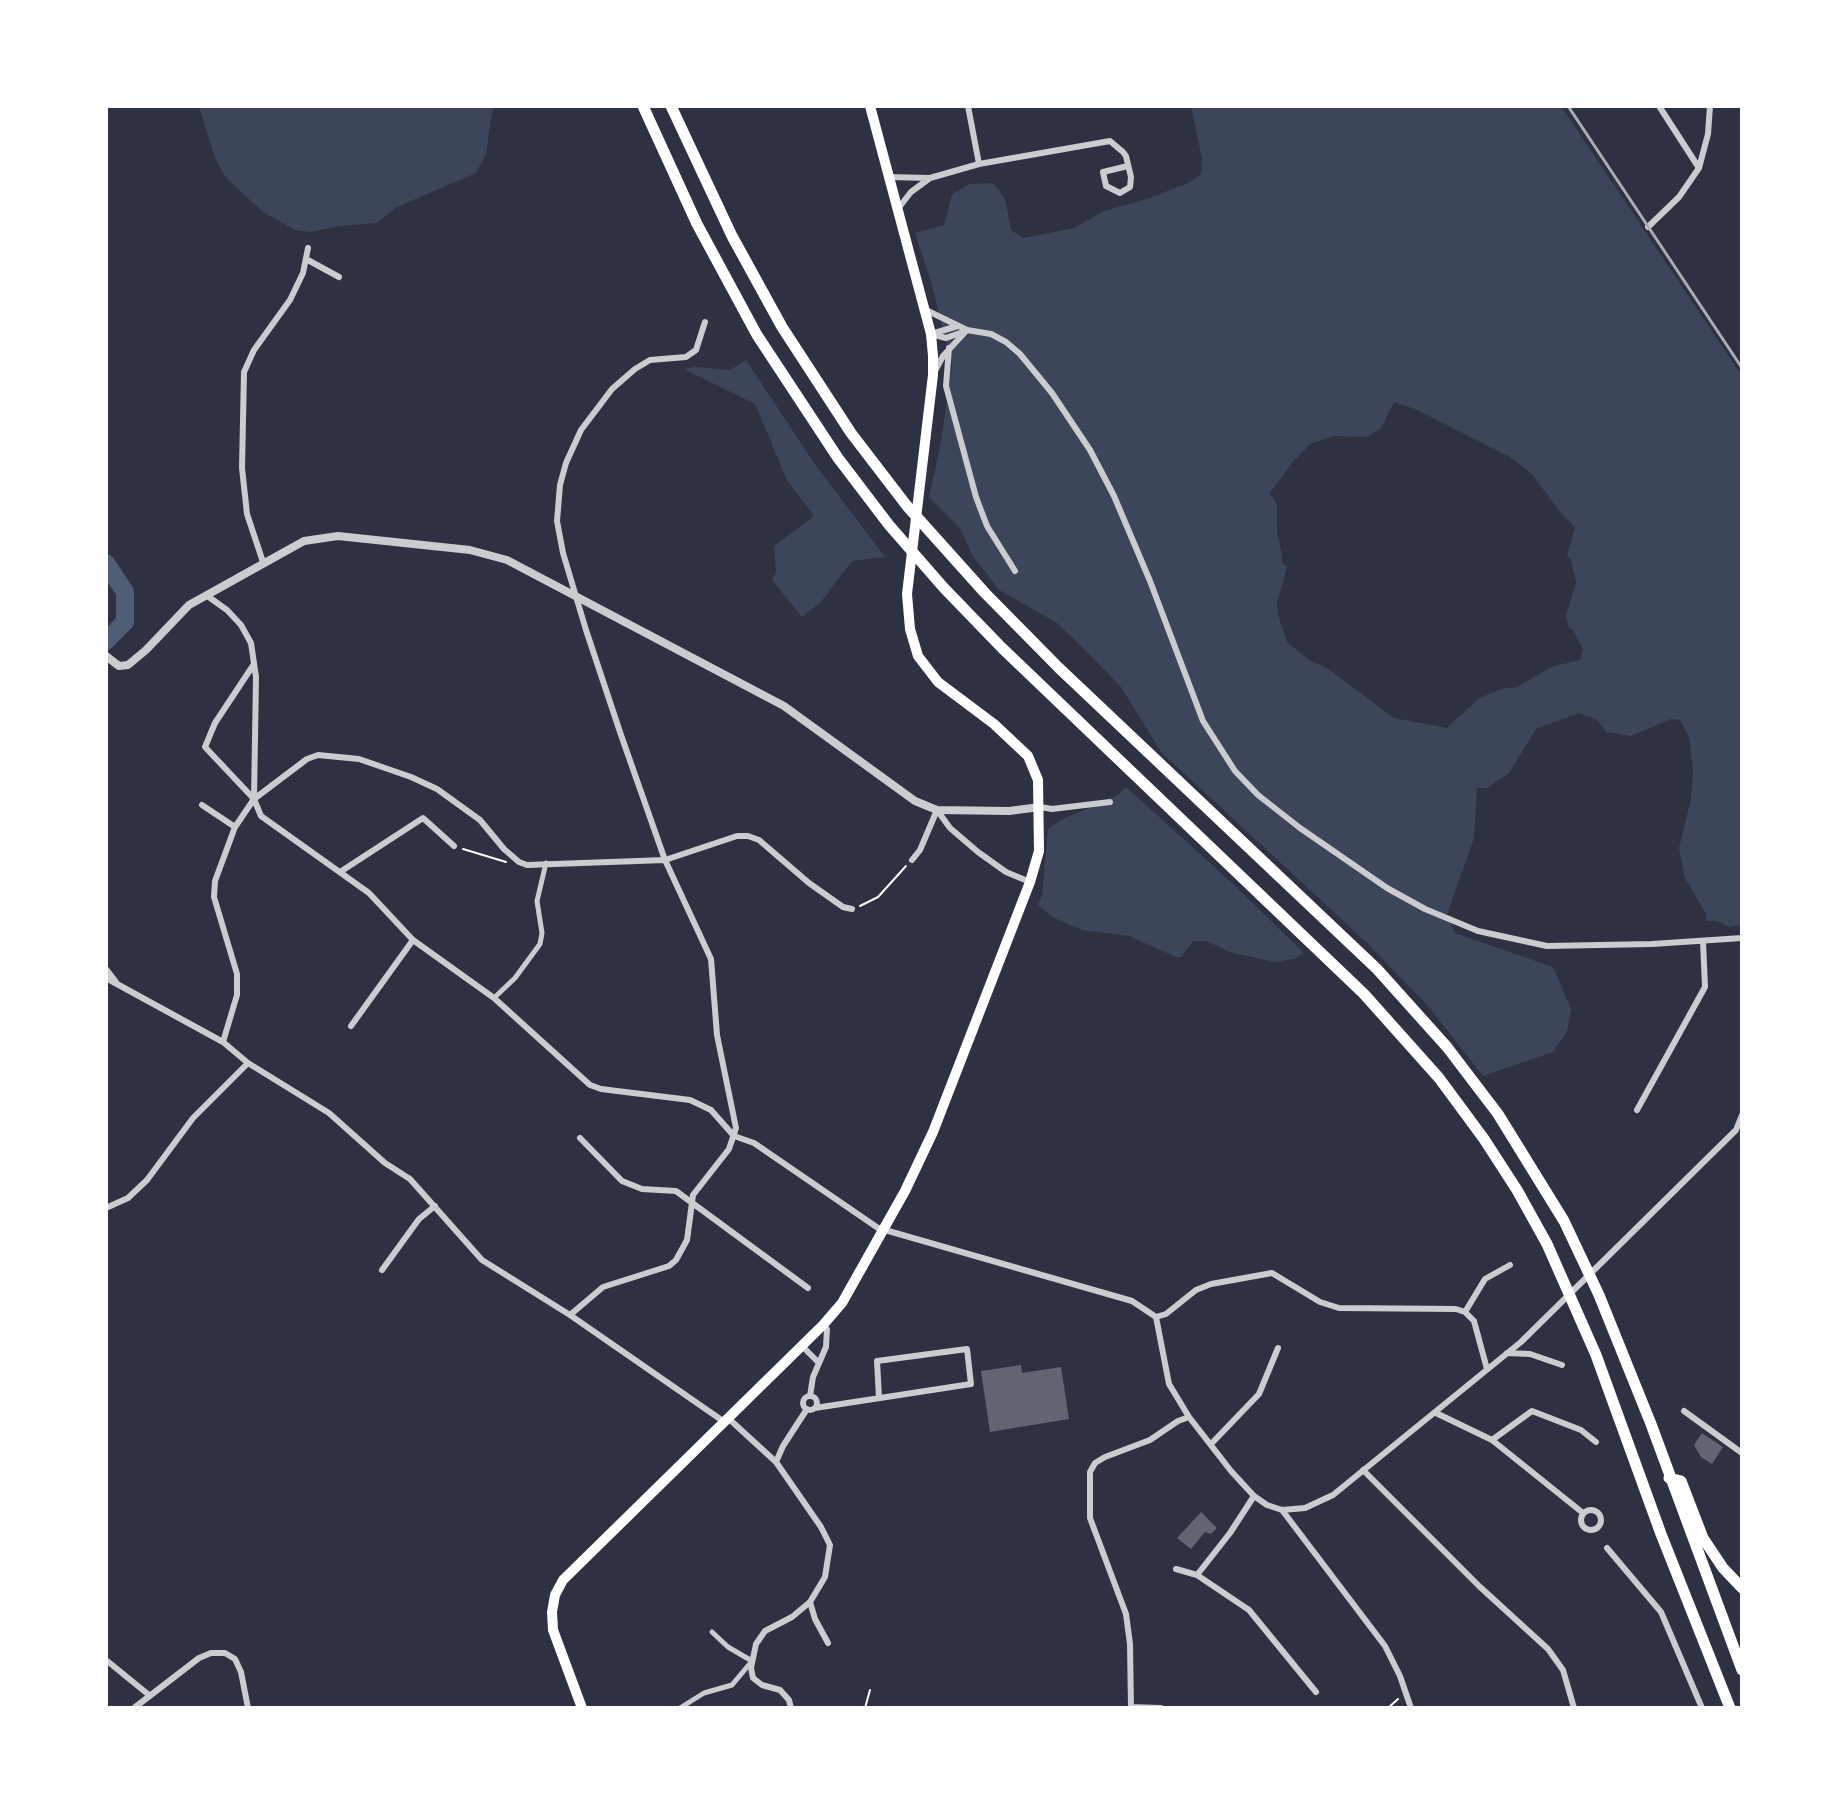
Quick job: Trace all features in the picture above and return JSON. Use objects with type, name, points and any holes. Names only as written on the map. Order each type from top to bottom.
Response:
[{"type":"highway","points":[[643,106],[703,237],[757,335],[838,458],[902,541],[1046,691],[1364,994],[1407,1039],[1461,1106],[1517,1190],[1565,1284],[1596,1355],[1671,1562],[1730,1708]]},
{"type":"highway","points":[[671,106],[732,236],[782,327],[851,433],[907,506],[985,593],[1059,668],[1377,969],[1474,1080],[1521,1149],[1564,1221],[1599,1295],[1742,1670]]},
{"type":"highway","points":[[1669,1478],[1681,1481],[1703,1538],[1723,1568],[1742,1588]]},
{"type":"main road","points":[[582,1708],[553,1630],[555,1595],[578,1563],[807,1342],[842,1303],[884,1230],[933,1132],[1030,882],[1039,851],[1038,780],[1028,756],[994,724],[938,682],[918,656],[910,629],[907,594],[933,375],[931,334],[870,106]]},
{"type":"street","points":[[968,106],[979,164]]},
{"type":"street","points":[[1659,106],[1699,168]]},
{"type":"street","points":[[1648,227],[1679,197],[1699,168],[1708,134],[1710,106]]},
{"type":"street","points":[[888,177],[930,178],[979,164],[1110,141],[1123,152],[1128,166],[1131,177],[1130,187],[1120,193],[1106,186],[1103,172],[1128,166]]},
{"type":"street","points":[[897,210],[911,192],[930,178]]},
{"type":"street","points":[[263,562],[247,514],[242,468],[244,372],[254,350],[290,300],[303,273],[308,248]]},
{"type":"street","points":[[306,259],[339,277]]},
{"type":"street","points":[[924,309],[967,330],[991,334],[1020,354],[1052,393],[1090,450],[1114,496],[1203,721],[1235,771],[1258,795],[1387,888],[1425,909],[1478,931],[1547,946],[1742,938]]},
{"type":"street","points":[[570,1315],[603,1287],[669,1266],[676,1260],[687,1240],[693,1195],[729,1149],[734,1136],[736,1121],[726,1091],[713,1011],[711,959],[665,860],[621,735],[563,553],[557,521],[560,485],[581,430],[612,389],[650,360],[686,357],[696,350],[705,322]]},
{"type":"street","points":[[931,334],[958,326]]},
{"type":"street","points":[[931,334],[946,338],[967,330]]},
{"type":"street","points":[[933,375],[949,348],[967,330]]},
{"type":"street","points":[[949,348],[946,386],[976,497],[987,526],[1015,571]]},
{"type":"street","points":[[108,659],[119,666],[128,665],[189,605],[304,541],[338,536],[470,550],[507,560],[784,706],[915,801],[937,810],[1009,811],[1110,802]]},
{"type":"street","points":[[205,595],[227,610],[241,625],[251,643],[254,664],[254,799]]},
{"type":"street","points":[[254,664],[215,723],[205,747],[254,799],[261,816],[369,893],[413,940],[494,998],[590,1085],[690,1100],[711,1110],[734,1136],[754,1143],[878,1228],[1132,1301],[1156,1317],[1169,1384],[1189,1417],[1254,1496],[1282,1510],[1318,1504],[1333,1495],[1507,1353],[1739,1132],[1742,1115]]},
{"type":"street","points":[[223,1042],[237,995],[237,974],[214,897],[215,881],[235,827],[254,799],[307,759],[330,755],[359,759],[411,777],[456,802],[480,820],[504,849],[527,865],[665,860],[737,836],[748,836],[759,840],[809,883],[843,907],[852,909]]},
{"type":"street","points":[[202,805],[235,827]]},
{"type":"street","points":[[912,860],[920,850],[937,810]]},
{"type":"street","points":[[937,810],[950,828],[978,852],[1006,872],[1030,882]]},
{"type":"street","points":[[340,872],[423,818],[454,846]]},
{"type":"street","points":[[494,998],[515,978],[540,944],[542,933],[537,901],[546,863]]},
{"type":"street","points":[[351,1026],[413,940]]},
{"type":"street","points":[[1637,1110],[1702,996],[1705,987],[1703,941]]},
{"type":"street","points":[[106,969],[119,985]]},
{"type":"street","points":[[106,978],[223,1042],[248,1063],[329,1113],[385,1163],[410,1179],[482,1260],[726,1420],[776,1462],[830,1545],[825,1577],[810,1602],[792,1617],[760,1635],[752,1661],[753,1678],[762,1685],[780,1690],[789,1700],[791,1708]]},
{"type":"street","points":[[106,1208],[128,1198],[147,1180],[193,1118],[248,1063]]},
{"type":"street","points":[[580,1138],[622,1181],[642,1189],[676,1191],[808,1288]]},
{"type":"street","points":[[382,1270],[419,1219],[435,1206]]},
{"type":"street","points":[[1465,1312],[1485,1279],[1510,1265]]},
{"type":"street","points":[[1156,1317],[1166,1314],[1196,1290],[1211,1284],[1272,1273],[1320,1302],[1339,1308],[1456,1309],[1465,1312],[1474,1321],[1487,1369]]},
{"type":"street","points":[[807,1409],[803,1401],[810,1396],[826,1347],[827,1329],[823,1325]]},
{"type":"street","points":[[807,1342],[819,1363]]},
{"type":"street","points":[[1212,1443],[1259,1394],[1278,1348]]},
{"type":"street","points":[[776,1462],[807,1409],[971,1384],[967,1349],[877,1361],[879,1398]]},
{"type":"street","points":[[1507,1353],[1530,1354],[1562,1365]]},
{"type":"street","points":[[810,1396],[816,1399],[815,1408]]},
{"type":"street","points":[[1492,1440],[1532,1411],[1581,1430],[1596,1442]]},
{"type":"street","points":[[1684,1411],[1742,1453]]},
{"type":"street","points":[[1436,1413],[1467,1425],[1492,1440],[1583,1513]]},
{"type":"street","points":[[1161,1708],[1131,1708],[1130,1644],[1126,1614],[1090,1518],[1090,1472],[1095,1463],[1105,1457],[1150,1440],[1189,1417]]},
{"type":"street","points":[[1363,1470],[1479,1586],[1548,1649],[1563,1670],[1574,1708]]},
{"type":"street","points":[[1197,1575],[1254,1496]]},
{"type":"street","points":[[1282,1510],[1385,1646],[1411,1708]]},
{"type":"street","points":[[1607,1548],[1661,1612],[1702,1708]]},
{"type":"street","points":[[1176,1569],[1197,1575],[1249,1610],[1316,1692]]},
{"type":"street","points":[[810,1602],[828,1643]]},
{"type":"street","points":[[712,1632],[728,1647],[752,1661]]},
{"type":"street","points":[[134,1708],[199,1658],[211,1653],[231,1655],[239,1664],[248,1708]]},
{"type":"street","points":[[106,1660],[149,1695]]},
{"type":"street","points":[[680,1708],[704,1693],[732,1685],[752,1661]]},
{"type":"path","points":[[454,846],[503,862]]},
{"type":"path","points":[[852,909],[878,897],[912,860]]},
{"type":"path","points":[[865,1708],[870,1690]]},
{"type":"path","points":[[1388,1708],[1406,1694]]},
{"type":"shaded area","points":[[199,106],[496,106],[492,112],[486,154],[476,173],[397,207],[377,223],[311,232],[295,230],[263,212],[226,178],[215,158]]},
{"type":"shaded area","points":[[1191,106],[1561,106],[1742,376],[1742,925],[1729,927],[1717,921],[1706,921],[1706,914],[1685,878],[1679,848],[1691,799],[1693,771],[1689,737],[1680,720],[1671,719],[1631,736],[1606,732],[1597,720],[1579,713],[1536,729],[1509,773],[1487,788],[1477,788],[1474,838],[1447,915],[1455,933],[1553,967],[1571,1009],[1567,1032],[1553,1052],[1483,1076],[1428,1006],[1366,942],[1161,752],[1121,687],[1084,649],[1057,623],[999,590],[972,555],[960,528],[929,497],[952,365],[915,233],[944,225],[952,194],[970,184],[993,183],[1005,199],[1011,230],[1023,238],[1074,228],[1104,211],[1190,182],[1201,174],[1202,158]],"holes":[[[1394,402],[1415,409],[1510,457],[1531,473],[1575,527],[1567,555],[1576,583],[1566,616],[1569,628],[1583,649],[1580,660],[1551,667],[1517,687],[1501,689],[1479,698],[1447,728],[1394,718],[1287,642],[1278,615],[1277,603],[1287,567],[1282,563],[1277,505],[1270,493],[1310,444],[1334,436],[1367,437],[1381,428]]]},
{"type":"shaded area","points":[[746,360],[814,463],[885,557],[852,561],[820,603],[802,617],[772,580],[776,571],[774,546],[814,516],[787,480],[755,404],[684,369],[730,370]]},
{"type":"shaded area","points":[[1126,787],[1304,953],[1294,959],[1274,962],[1230,952],[1206,941],[1193,941],[1181,957],[1176,957],[1129,936],[1082,930],[1052,917],[1038,905],[1042,896],[1048,829],[1061,820],[1118,795]]},
{"type":"building","points":[[1021,1365],[1022,1373],[1061,1367],[1069,1419],[990,1432],[981,1371]]},
{"type":"building","points":[[1702,1433],[1723,1447],[1712,1464],[1701,1457],[1694,1445]]},
{"type":"building","points":[[1201,1512],[1217,1528],[1211,1534],[1205,1532],[1191,1549],[1177,1538]]},
{"type":"waterway","points":[[106,563],[125,592],[125,622],[106,641]]},
{"type":"railway","points":[[1568,106],[1742,368]]}]
